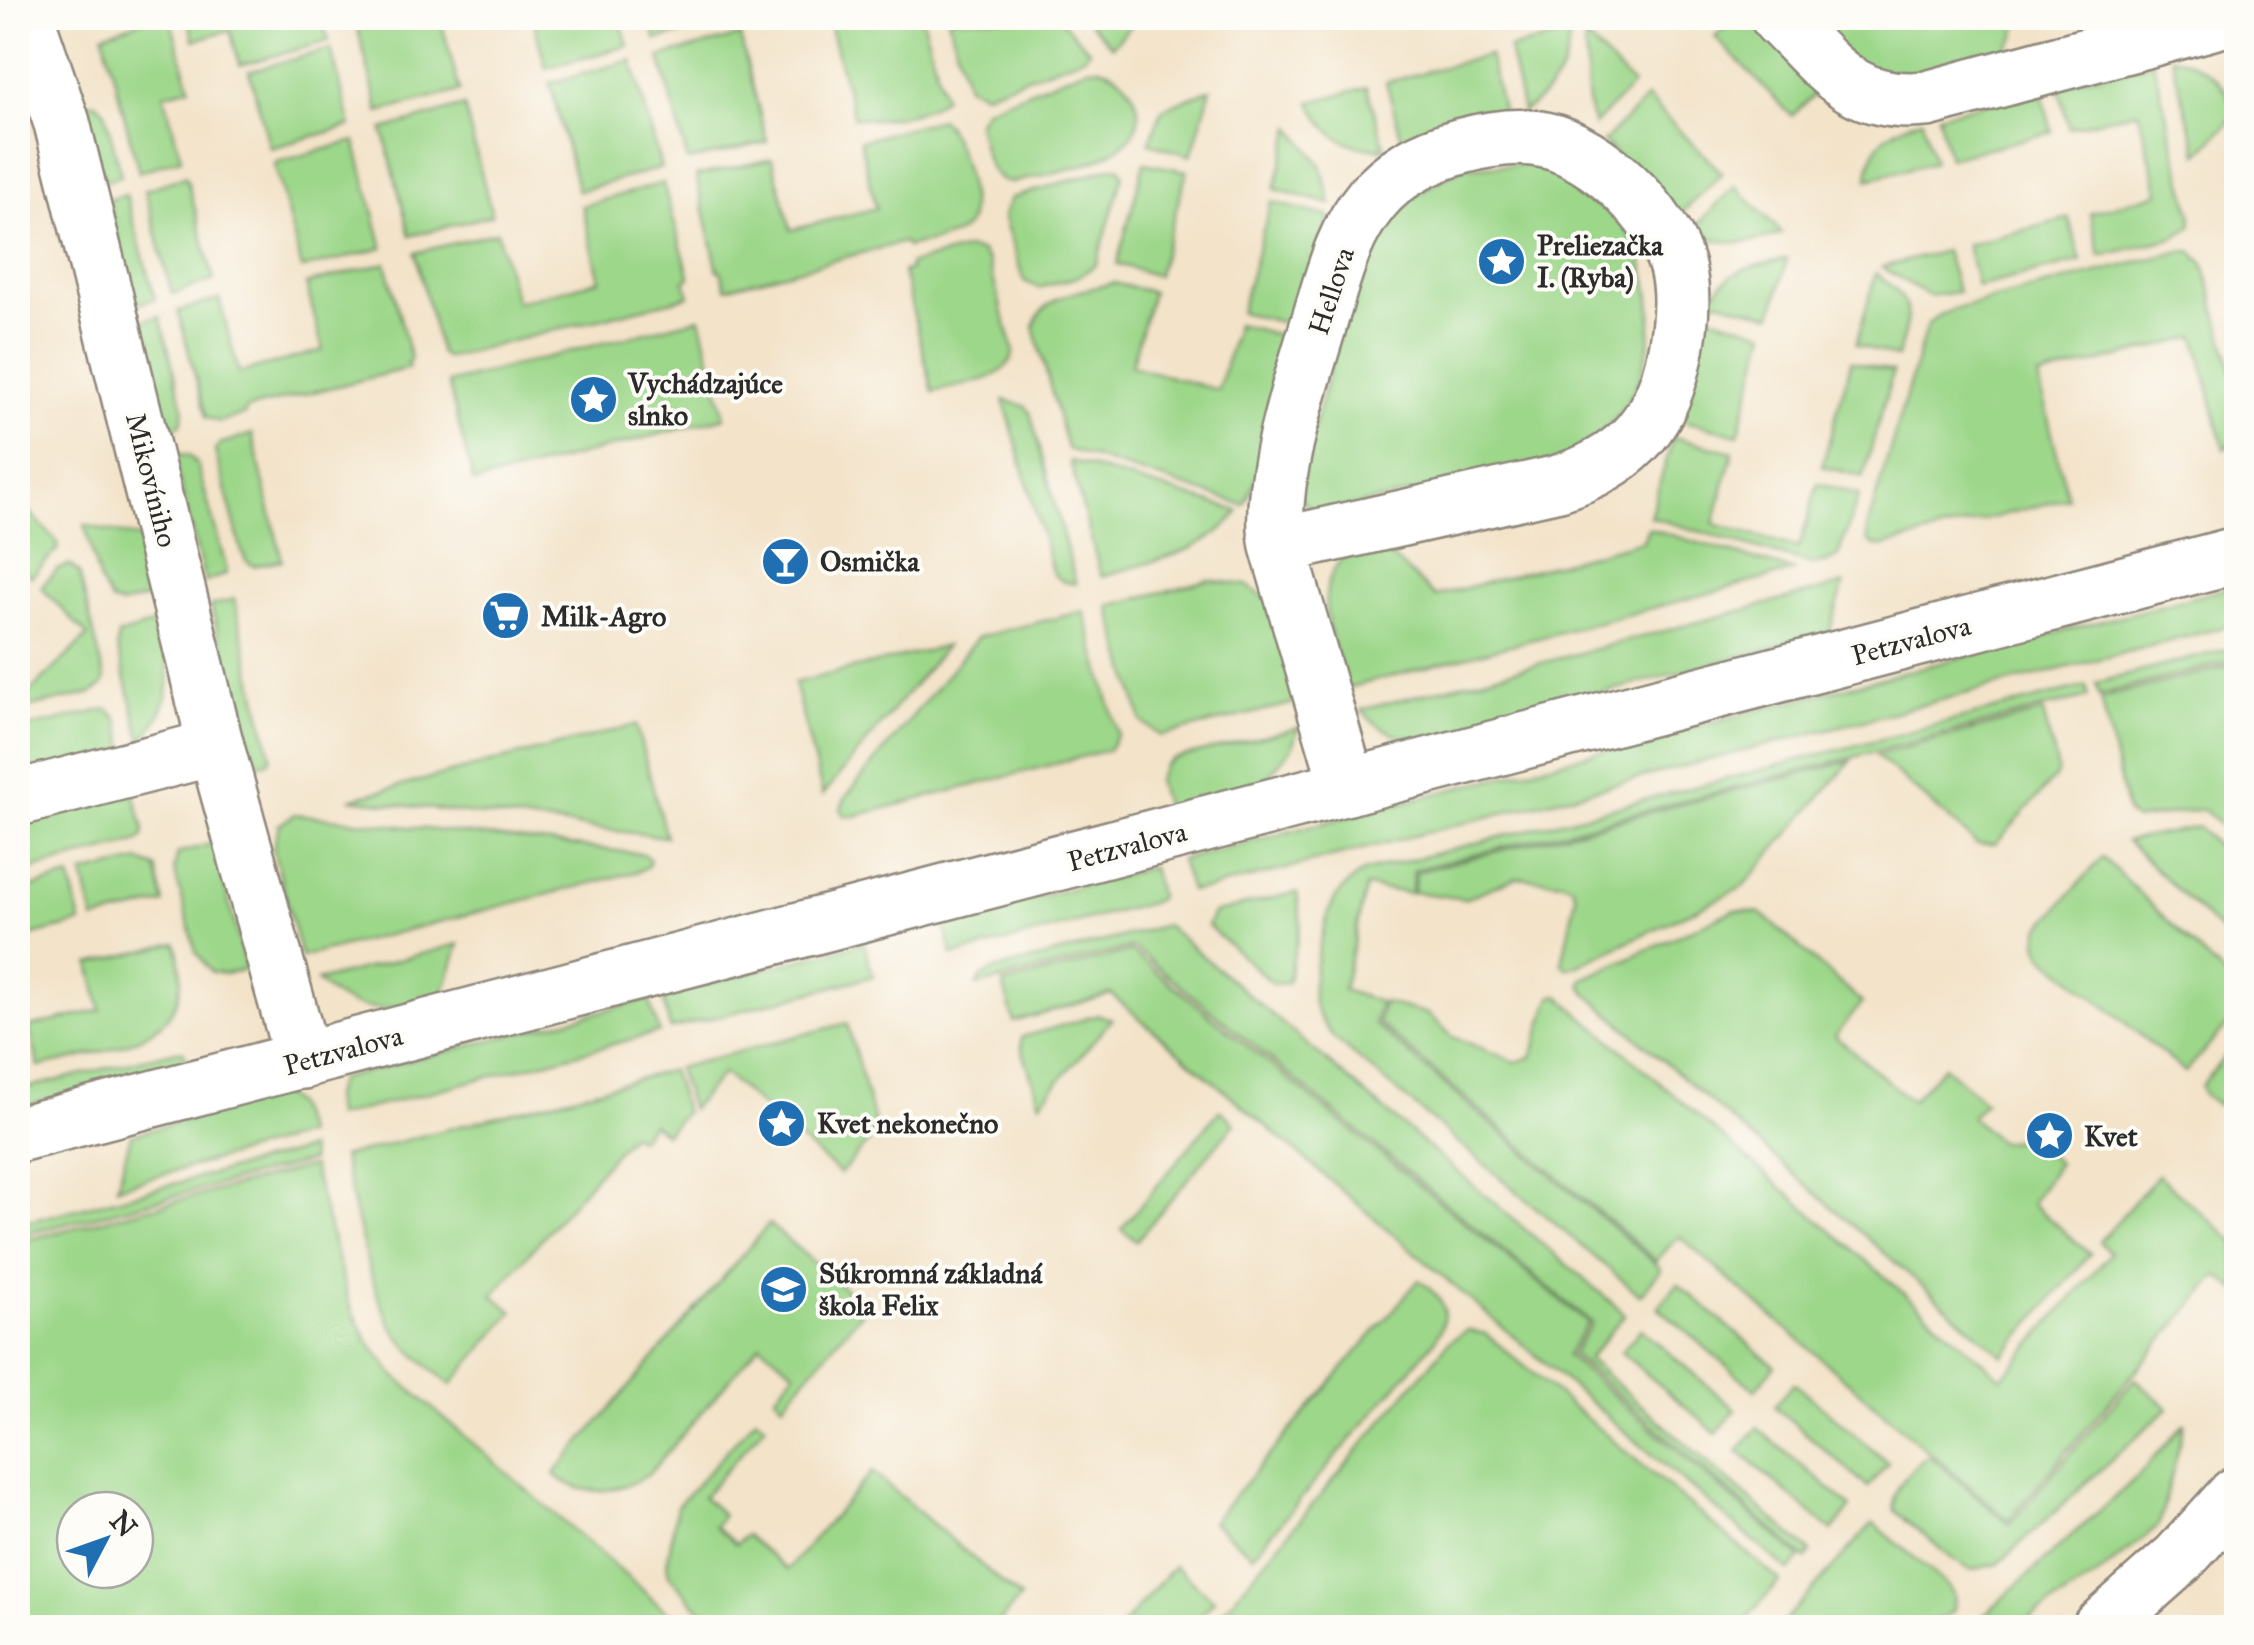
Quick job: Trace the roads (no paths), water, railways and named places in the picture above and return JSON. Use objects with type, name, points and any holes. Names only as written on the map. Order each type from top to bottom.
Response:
[{"type":"street","name":"Mikovíniho","points":[[26,18],[62,123],[216,747],[303,1061]]},
{"type":"street","points":[[1780,18],[1841,80],[1860,92],[1907,102],[2012,78],[2227,18]]},
{"type":"street","name":"Hellova","points":[[1278,546],[1559,484],[1594,472],[1634,442],[1653,419],[1669,380],[1680,334],[1680,298],[1677,267],[1666,240],[1628,189],[1605,169],[1548,140],[1520,137],[1476,142],[1416,162],[1375,195],[1342,246],[1315,337],[1274,505],[1278,546],[1348,786]]},
{"type":"street","name":"Petzvalova","points":[[18,1134],[2236,555]]},
{"type":"street","points":[[18,798],[216,747]]},
{"type":"street","points":[[2100,1628],[2179,1558],[2236,1495]]},
{"type":"place","name":"Preliezačka I. (Ryba)","points":[[1502,261]]},
{"type":"place","name":"Vychádzajúce slnko","points":[[593,399]]},
{"type":"place","name":"Osmička","points":[[785,561]]},
{"type":"place","name":"Milk-Agro","points":[[506,616]]},
{"type":"place","name":"Kvet nekonečno","points":[[782,1123]]},
{"type":"place","name":"Kvet","points":[[2049,1136]]},
{"type":"place","name":"Súkromná základná škola Felix","points":[[784,1289]]}]
